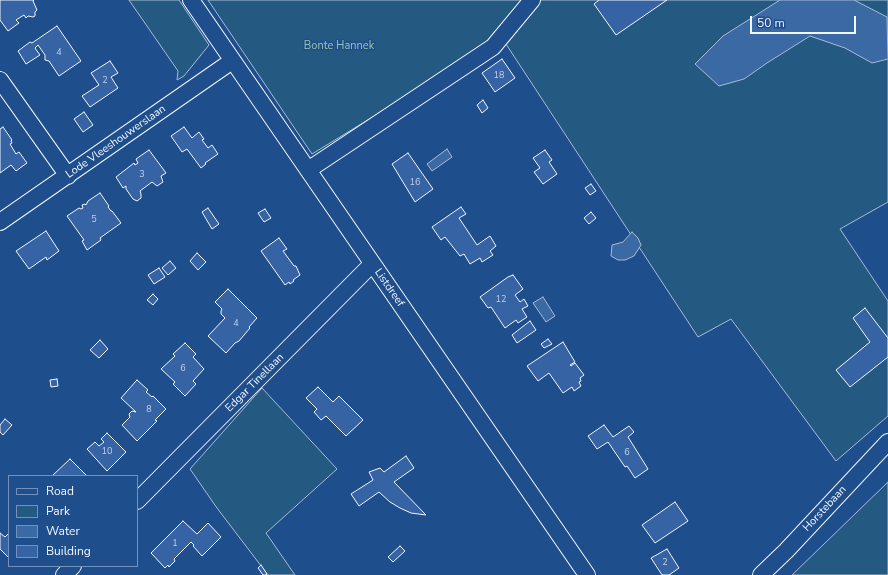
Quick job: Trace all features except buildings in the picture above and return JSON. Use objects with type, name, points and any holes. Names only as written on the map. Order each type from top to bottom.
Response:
[{"type":"street","name":"Listdreef","points":[[190,0],[587,575]]},
{"type":"street","points":[[308,170],[493,47],[532,0]]},
{"type":"street","name":"Lode Vleeshouwerslaan","points":[[0,222],[68,176],[129,131],[232,61]]},
{"type":"street","points":[[0,80],[68,176]]},
{"type":"street","name":"Edgar Tinellaan","points":[[138,500],[372,264]]},
{"type":"street","name":"Horstebaan","points":[[761,575],[786,551],[888,442]]},
{"type":"street","points":[[64,575],[72,567]]},
{"type":"green space","points":[[129,0],[179,0],[209,45],[184,76],[177,80],[178,71]]},
{"type":"green space","name":"Bonte Hannek","points":[[208,0],[888,0],[888,202],[840,229],[888,301],[888,416],[836,461],[731,319],[698,337],[502,38],[312,154]]},
{"type":"green space","points":[[262,388],[337,469],[266,533],[295,575],[268,575],[217,508],[190,469]]},
{"type":"green space","points":[[888,482],[888,575],[792,575]]},
{"type":"water","points":[[780,0],[854,0],[887,17],[888,59],[872,63],[845,48],[810,36],[744,79],[719,86],[695,64],[723,36]]},
{"type":"water","points":[[447,149],[452,157],[432,171],[427,164]]},
{"type":"water","points":[[632,232],[638,238],[641,245],[634,256],[625,260],[618,260],[611,256],[612,245],[623,242]]},
{"type":"water","points":[[543,297],[555,316],[546,322],[533,303]]}]
